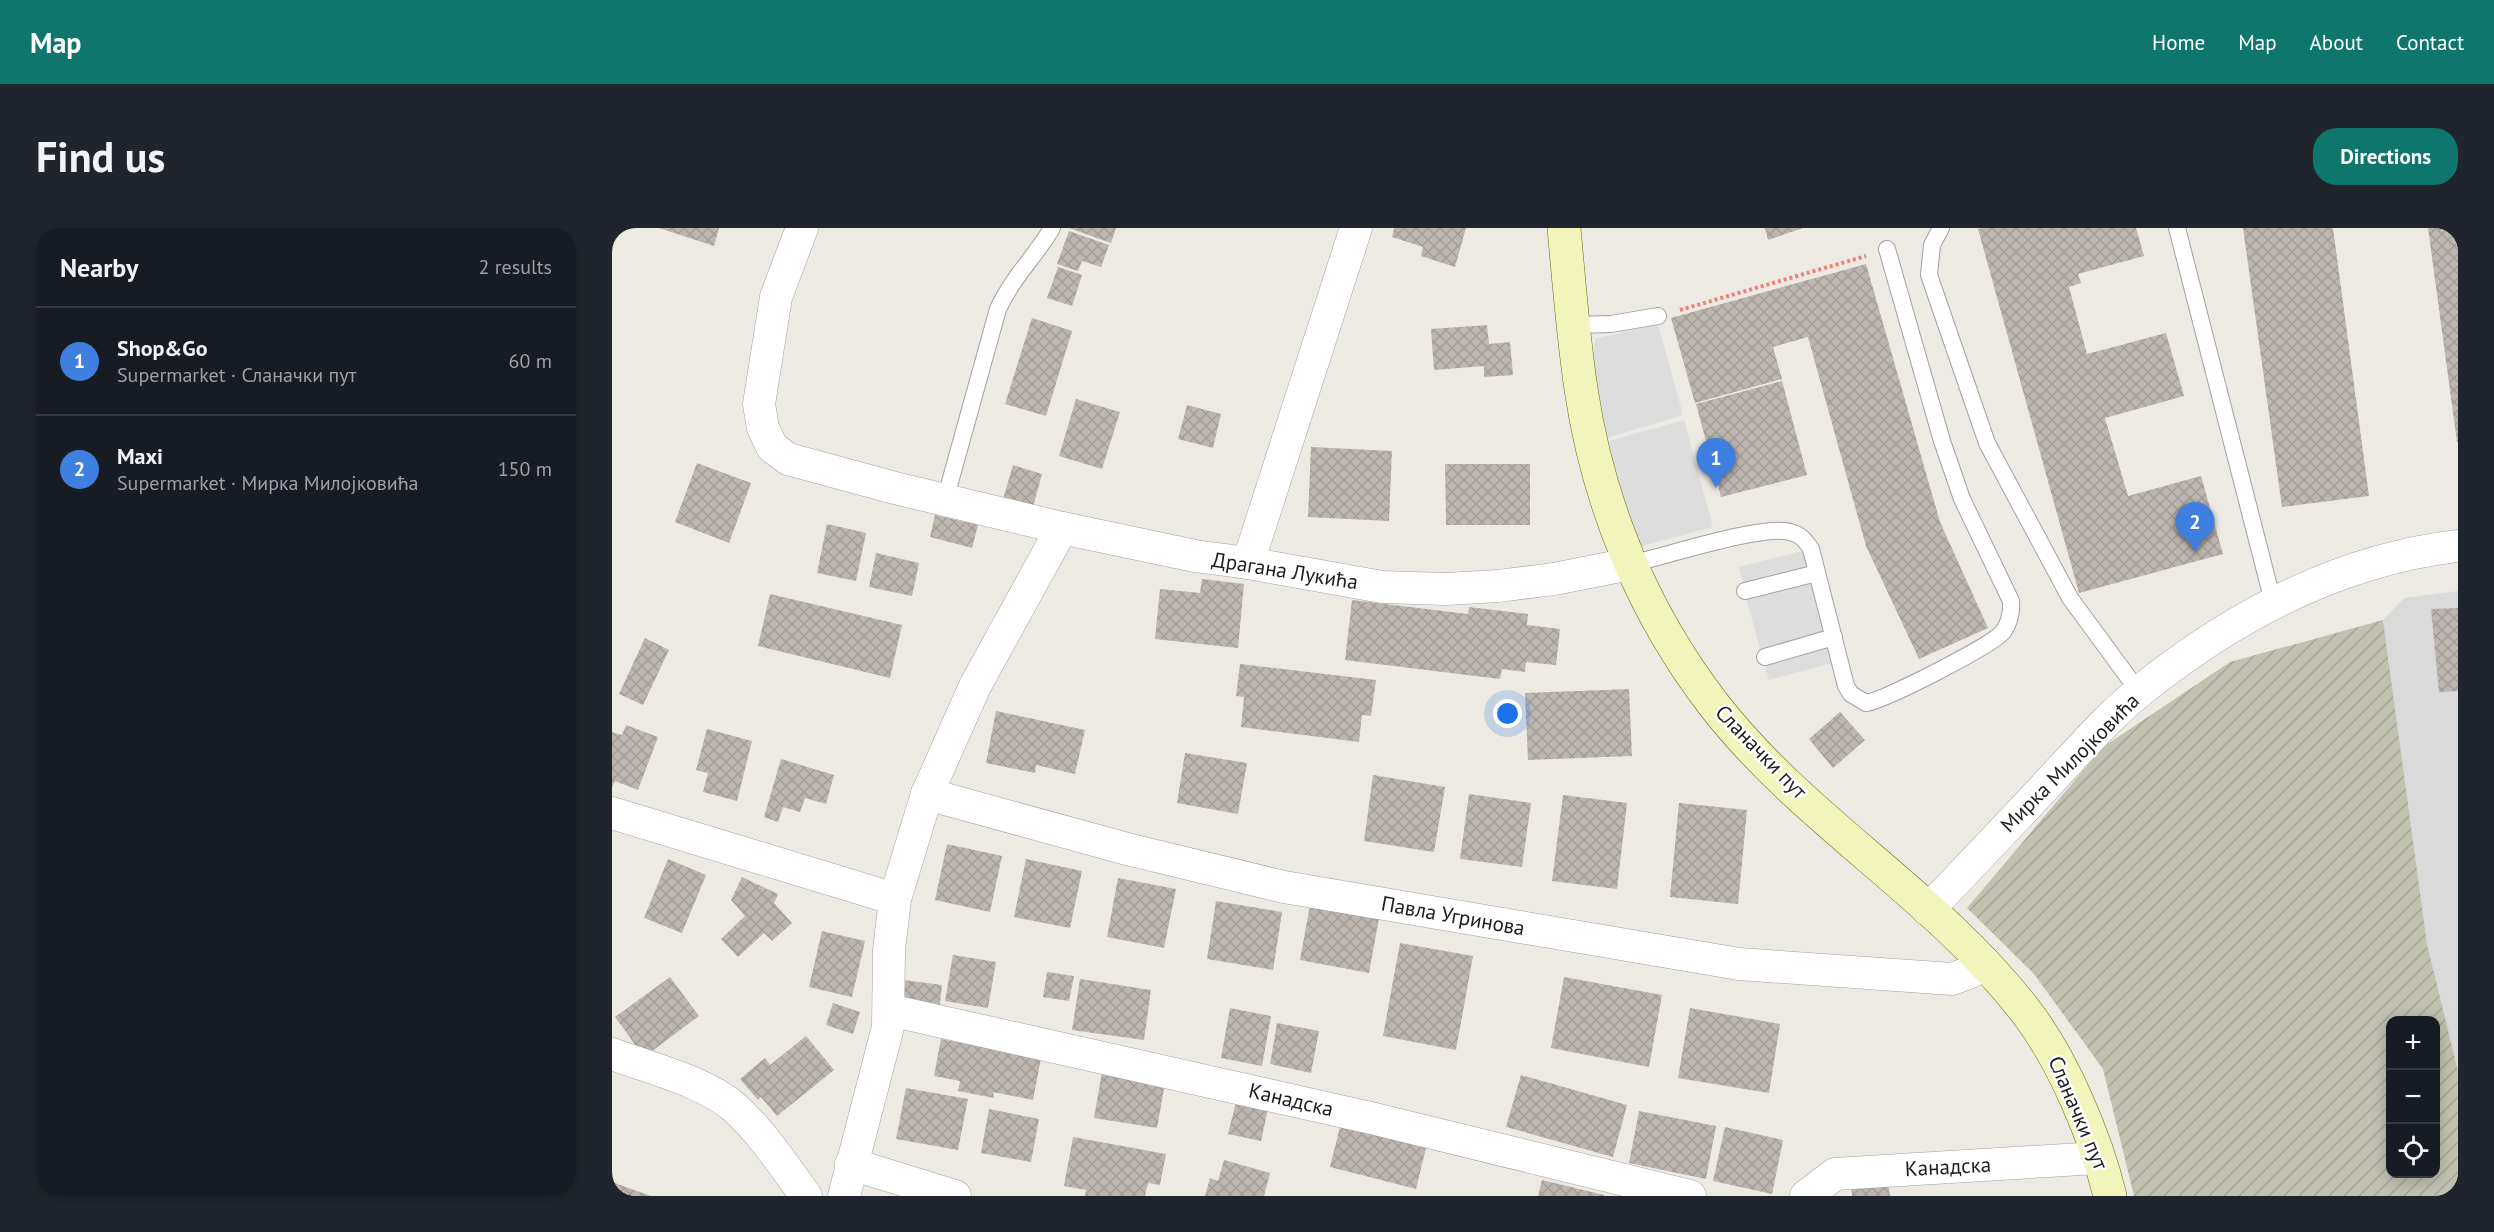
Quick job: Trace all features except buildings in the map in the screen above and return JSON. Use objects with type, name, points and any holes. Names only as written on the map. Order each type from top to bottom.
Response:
[{"type":"street","name":"Драгана Лукића","points":[[802,228],[776,297],[759,404],[763,428],[772,447],[788,459],[1062,528],[1195,556],[1382,587],[1446,589],[1554,579],[1629,564]]},
{"type":"street","points":[[1248,563],[1356,228]]},
{"type":"street","name":"Сланачки пут","points":[[1564,228],[1581,392],[1591,438],[1629,564],[1656,617],[1682,659],[1734,728],[1796,792],[1984,962],[2027,1013],[2047,1041],[2067,1081],[2098,1158],[2110,1196]]},
{"type":"street","points":[[844,1196],[888,1028],[889,950],[896,899],[927,794],[975,686],[1062,528]]},
{"type":"street","name":"Мирка Милојковића","points":[[1928,910],[2102,726],[2139,692],[2201,646],[2273,602],[2332,577],[2375,562],[2458,546]]},
{"type":"street","name":"Павла Угринова","points":[[927,794],[1126,849],[1284,887],[1728,962],[1952,979],[1971,972],[1984,962]]},
{"type":"street","points":[[612,813],[896,899]]},
{"type":"street","name":"Канадска","points":[[890,1010],[1371,1118],[1690,1196]]},
{"type":"street","points":[[612,1054],[710,1091],[734,1107],[785,1167],[806,1196]]},
{"type":"street","name":"Канадска","points":[[1806,1196],[1835,1174],[2098,1158]]},
{"type":"street","points":[[851,1164],[955,1196]]},
{"type":"lane","points":[[945,500],[998,309],[1013,279],[1038,251],[1052,228]]},
{"type":"lane","points":[[1941,228],[1932,245],[1929,275],[1987,443],[2070,598],[2139,692]]},
{"type":"lane","points":[[2177,228],[2273,602]]},
{"type":"lane","points":[[1629,564],[1764,530],[1777,530],[1802,537],[1811,549],[1846,686],[1851,694],[1866,704],[1892,695],[2001,634],[2012,614],[2011,601],[1962,499],[1942,441],[1887,249]]},
{"type":"lane","points":[[1573,325],[1611,324],[1658,316]]},
{"type":"lane","points":[[1745,591],[1817,573]]},
{"type":"lane","points":[[1765,657],[1834,637]]},
{"type":"path","points":[[1658,316],[1887,249]]},
{"type":"shaded area","points":[[1658,324],[1683,415],[1604,439],[1591,378],[1595,339]]},
{"type":"shaded area","points":[[1684,420],[1713,527],[1635,548],[1605,442]]},
{"type":"shaded area","points":[[1803,551],[1808,569],[1744,586],[1739,567]]},
{"type":"shaded area","points":[[1811,580],[1826,634],[1761,652],[1746,598]]},
{"type":"shaded area","points":[[2458,591],[2458,1071],[2427,944],[2383,620],[2404,598]]},
{"type":"shaded area","points":[[2383,620],[2427,944],[2458,1071],[2458,1196],[2134,1196],[2103,1069],[2034,974],[1967,908],[2103,747],[2230,662]]},
{"type":"shaded area","points":[[1828,645],[1833,663],[1769,680],[1764,661]]},
{"type":"place","name":"Shop&Go","points":[[1716,488]]},
{"type":"place","name":"Maxi","points":[[2195,552]]}]
